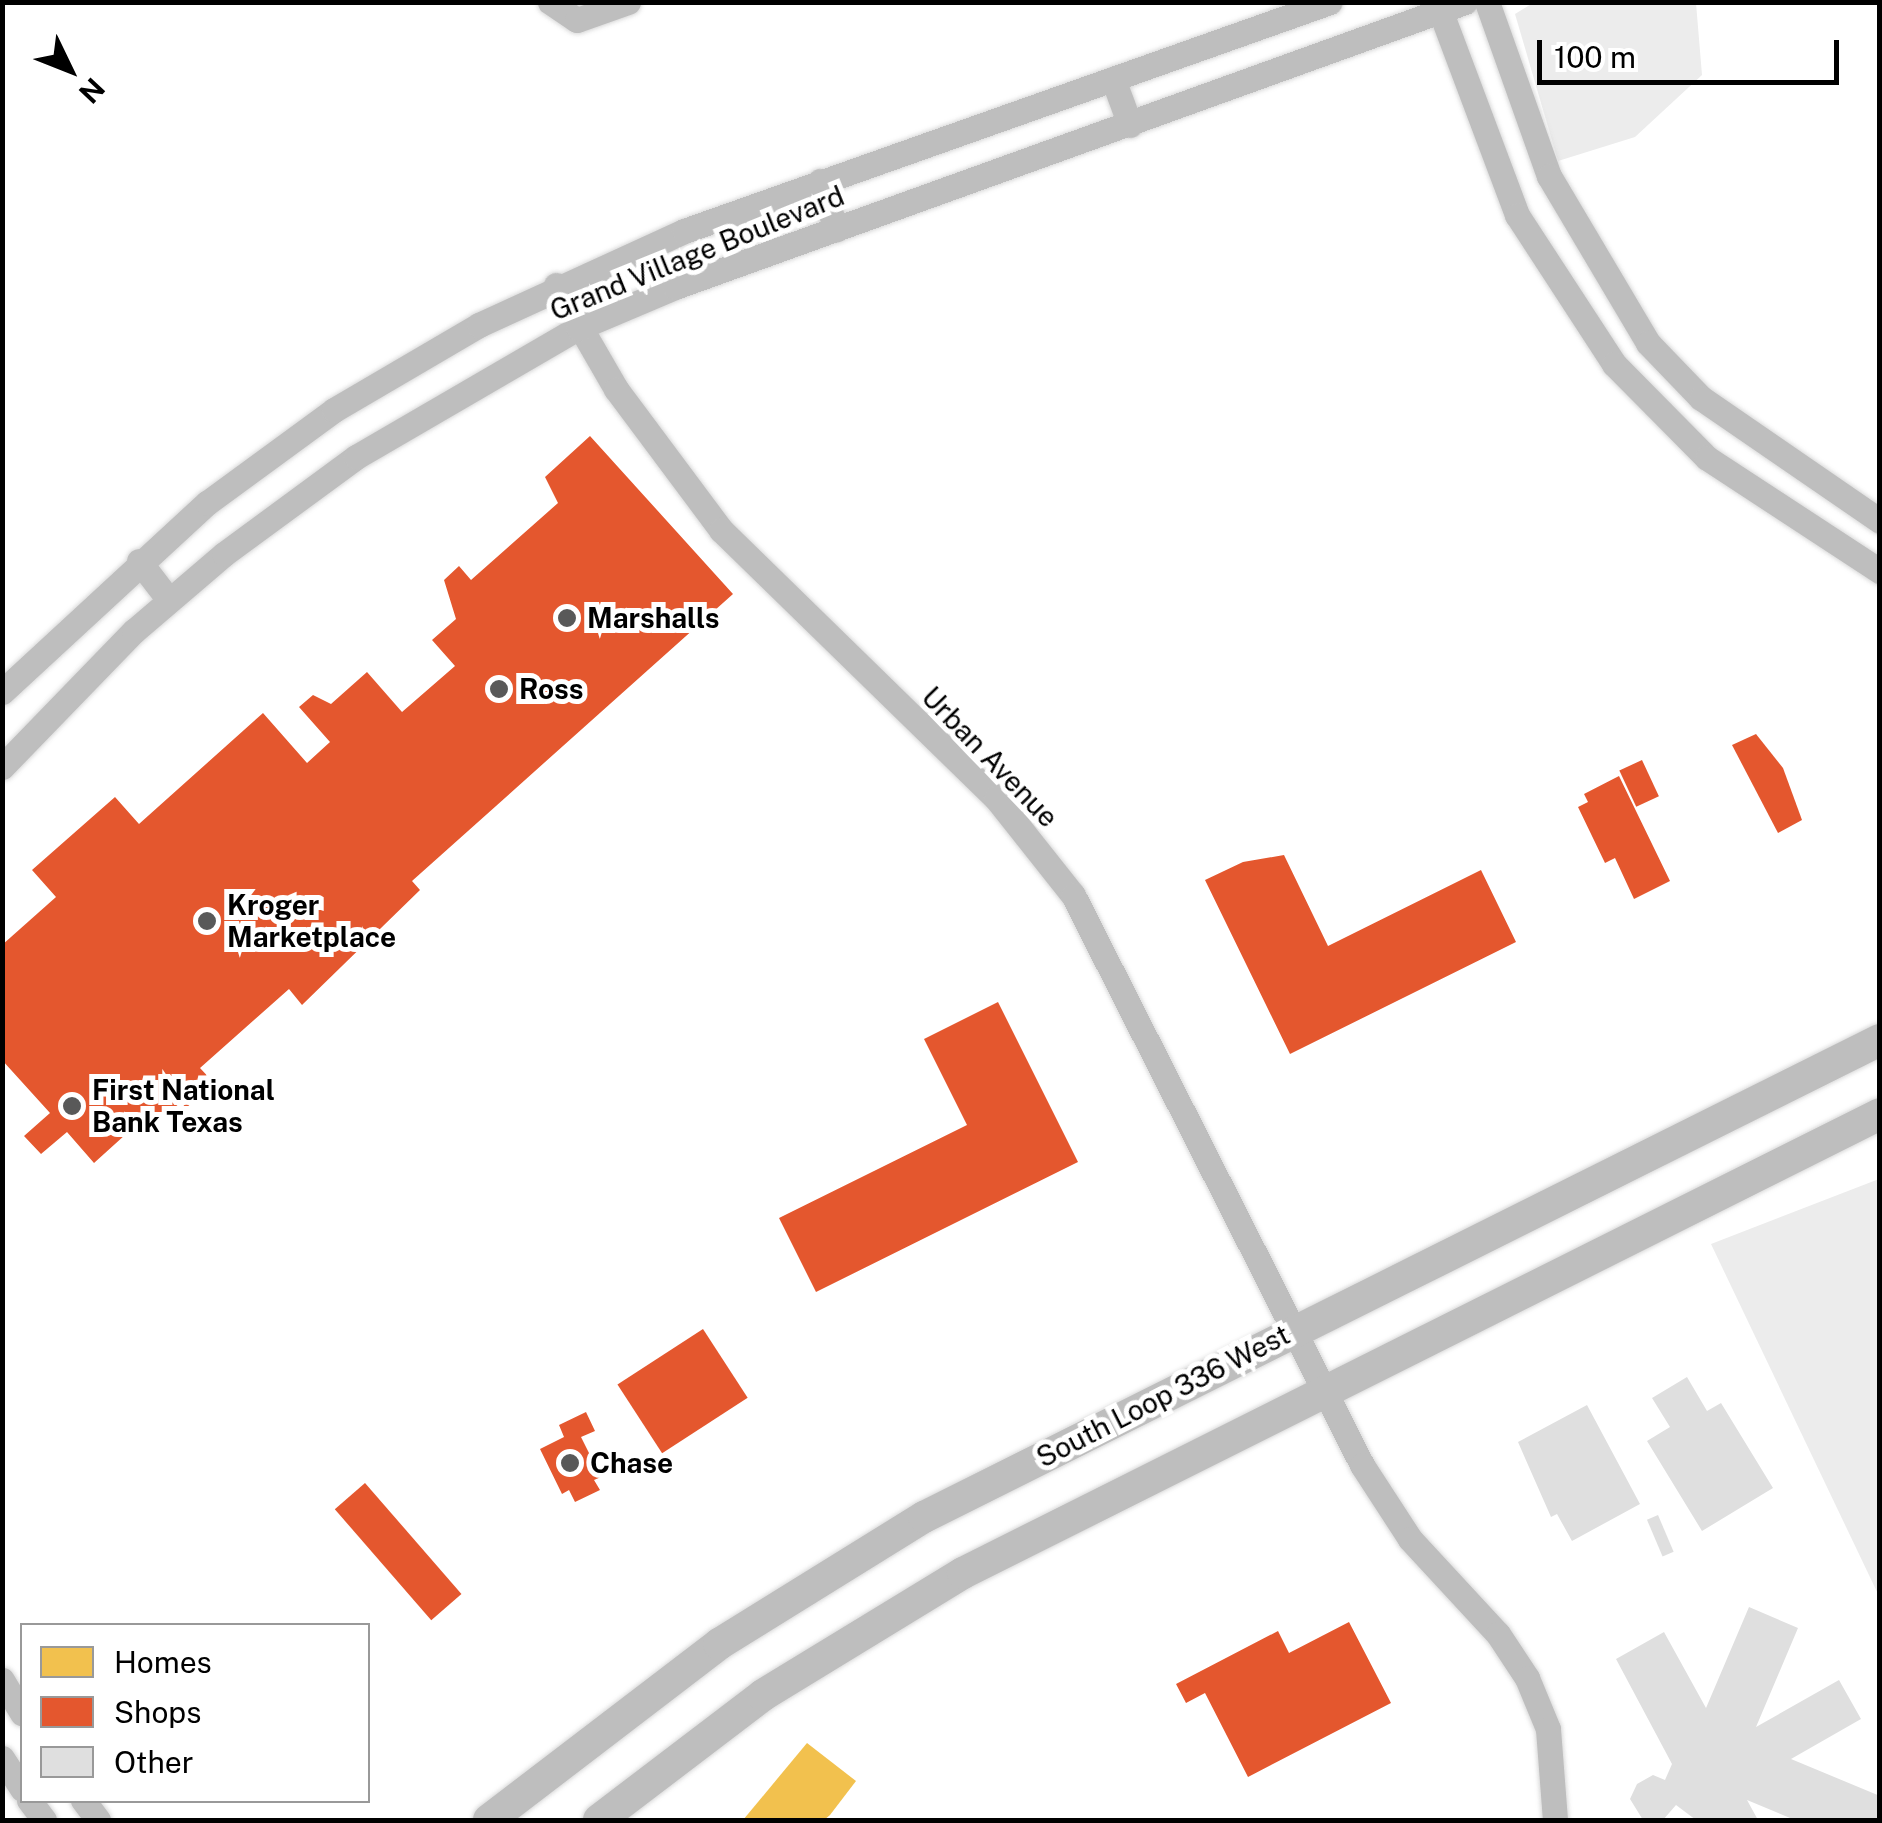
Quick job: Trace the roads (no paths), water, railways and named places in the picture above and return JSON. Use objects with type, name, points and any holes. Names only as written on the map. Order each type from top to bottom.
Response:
[{"type":"main road","name":"South Loop 336 West","points":[[488,1820],[600,1730],[828,1574],[924,1517],[1880,1040]]},
{"type":"main road","points":[[599,1820],[763,1695],[980,1564],[1880,1114]]},
{"type":"street","points":[[550,2],[577,20],[628,2]]},
{"type":"street","name":"Grand Village Boulevard","points":[[2,692],[139,561],[334,410],[556,285],[820,181],[1330,2]]},
{"type":"street","points":[[1487,2],[1549,176],[1648,343],[1701,398],[1880,521]]},
{"type":"street","points":[[1448,5],[1517,215],[1614,364],[1707,458],[1880,571]]},
{"type":"street","name":"Grand Village Boulevard","points":[[2,768],[170,600],[356,457],[578,328],[836,229],[1130,125],[1448,5]]},
{"type":"street","points":[[1113,79],[1130,125]]},
{"type":"street","points":[[820,181],[836,229]]},
{"type":"street","name":"Urban Avenue","points":[[556,285],[578,328],[721,530],[996,798],[1073,895],[1392,1515],[1498,1634],[1528,1678],[1555,1768],[1555,1820]]},
{"type":"street","points":[[139,561],[170,600]]},
{"type":"street","points":[[2,1680],[20,1710]]},
{"type":"street","points":[[2,1758],[20,1787]]},
{"type":"place","name":"Marshalls","points":[[567,618]]},
{"type":"place","name":"Ross","points":[[499,689]]},
{"type":"place","name":"Kroger Marketplace","points":[[207,921]]},
{"type":"place","name":"First National Bank Texas","points":[[72,1106]]},
{"type":"place","name":"Chase","points":[[570,1463]]}]
